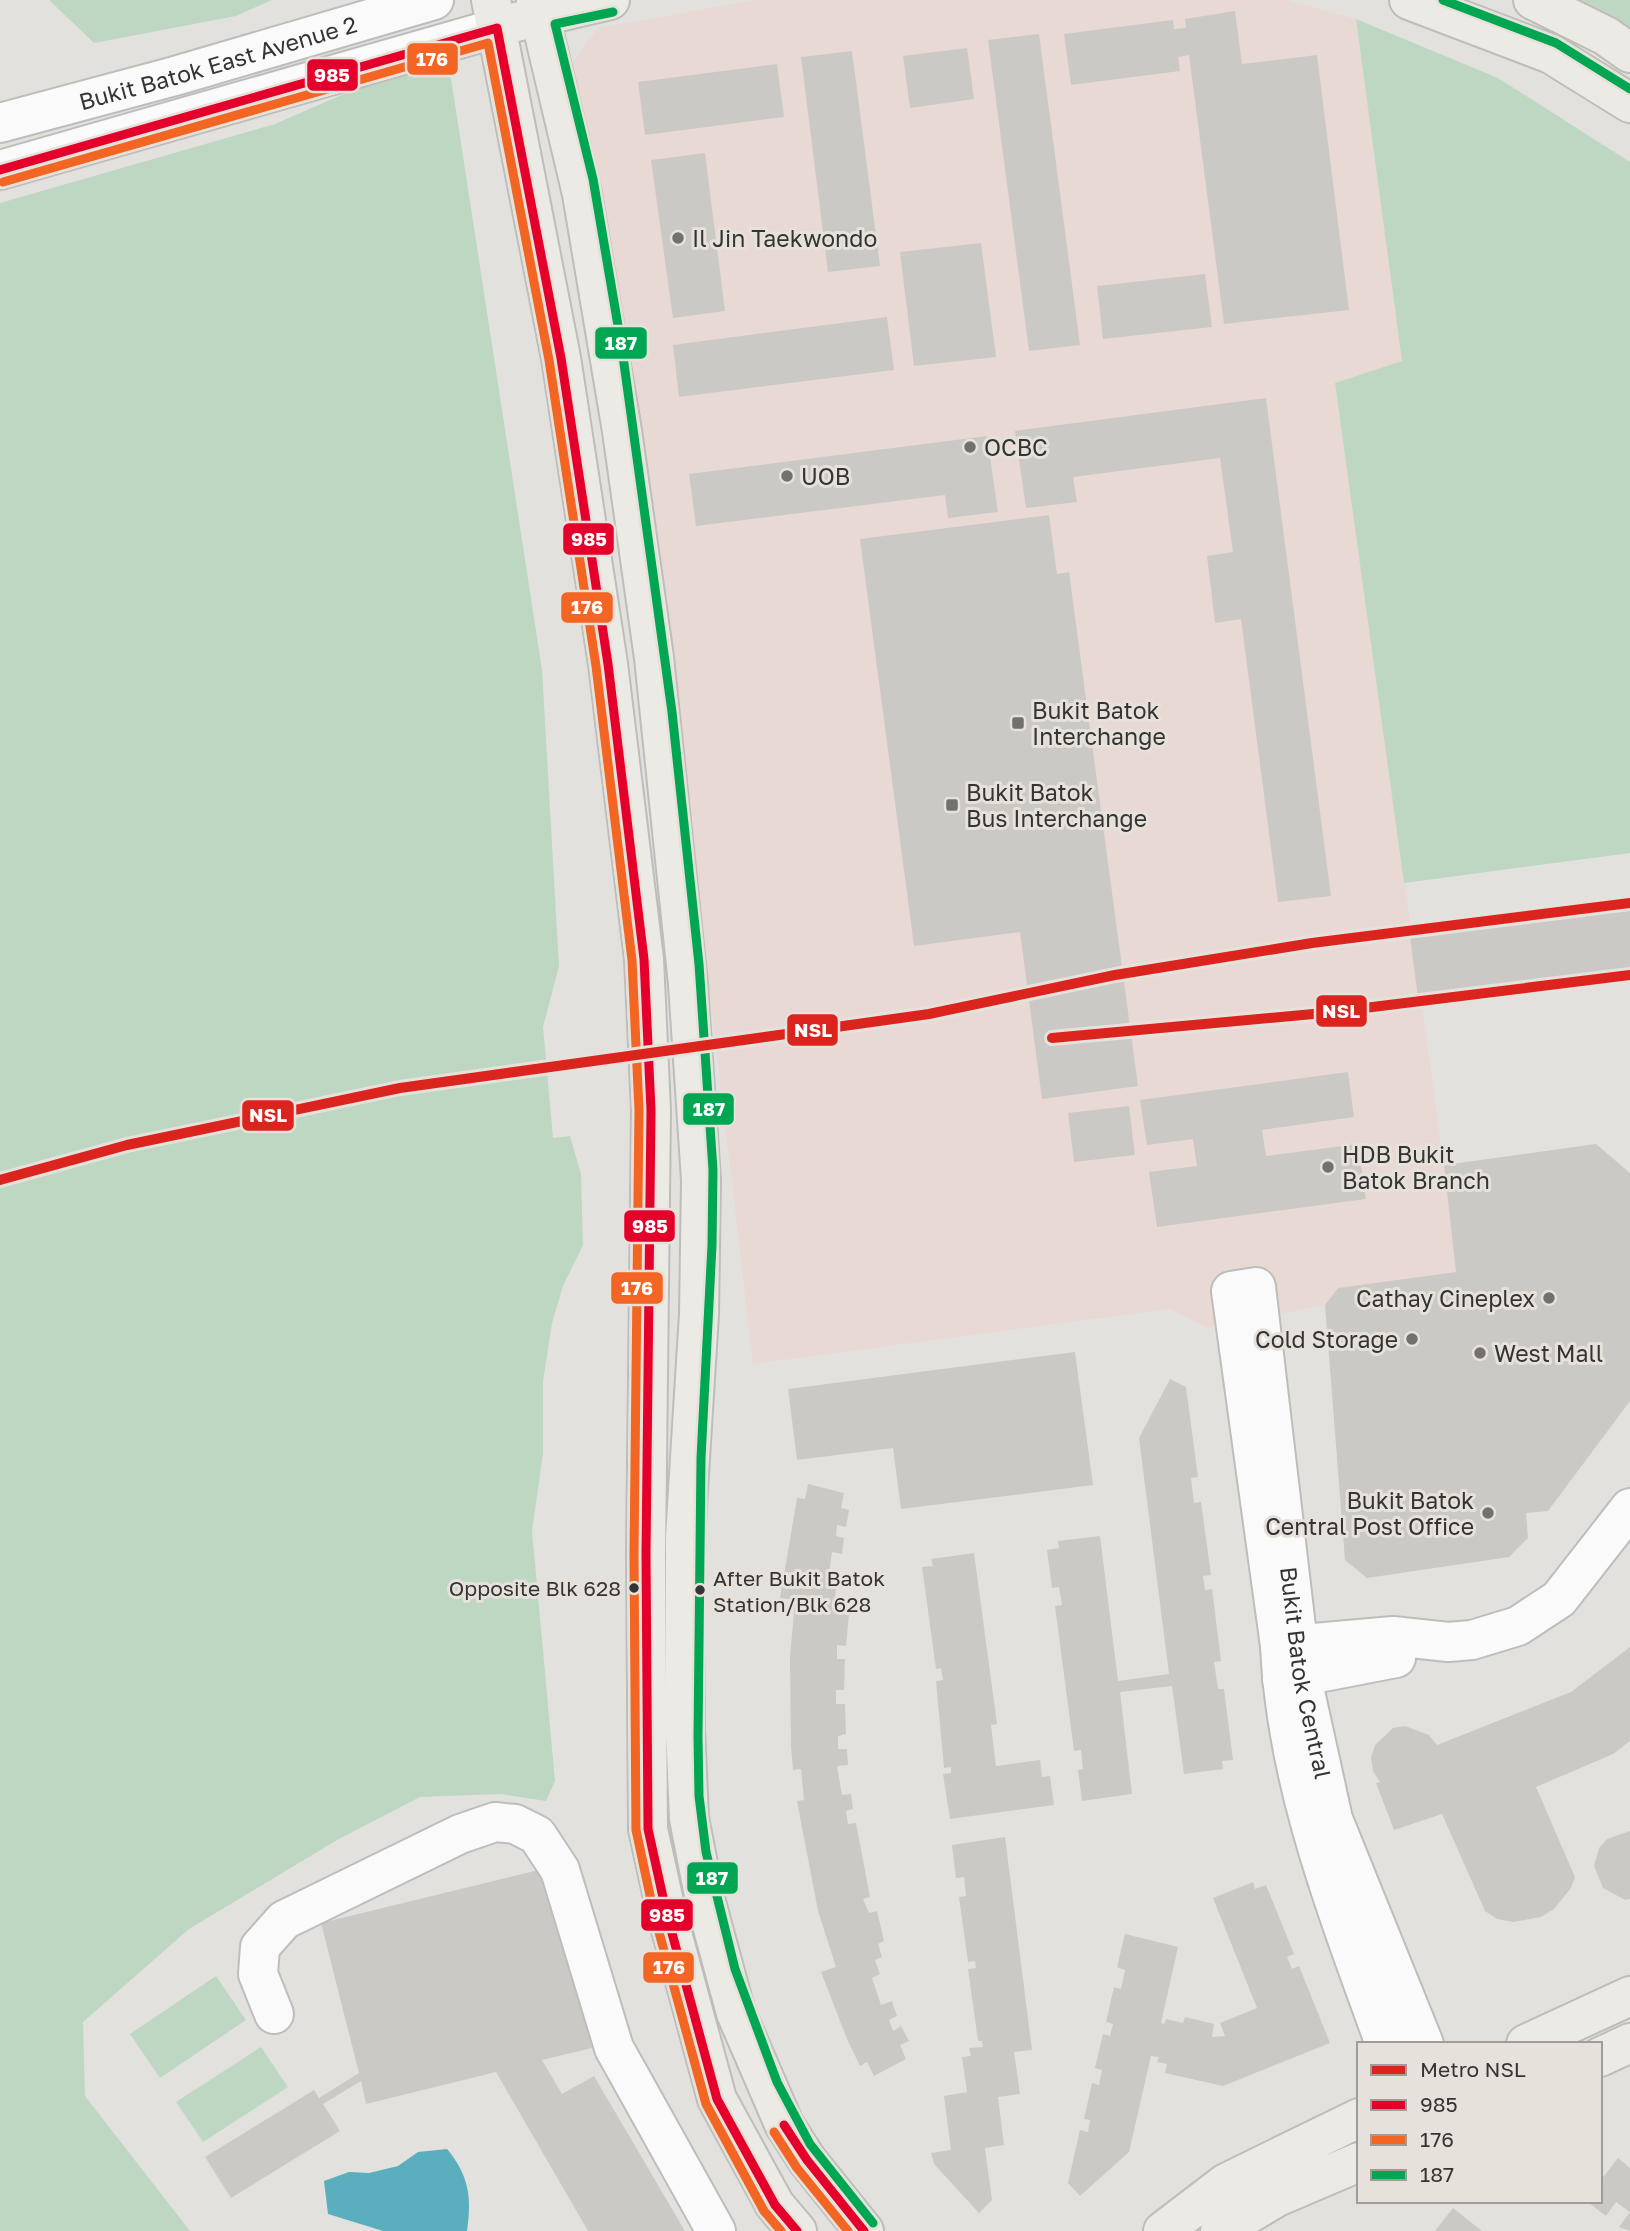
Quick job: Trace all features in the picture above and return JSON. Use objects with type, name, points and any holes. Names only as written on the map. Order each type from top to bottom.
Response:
[{"type":"main road","points":[[610,0],[494,14],[561,358],[608,664],[644,959],[651,1110],[646,1554],[648,1829],[666,1911],[718,2099],[775,2205],[797,2231]]},
{"type":"main road","points":[[1409,0],[1552,54],[1630,103]]},
{"type":"main road","points":[[1533,0],[1606,36],[1630,53]]},
{"type":"main road","points":[[538,8],[582,194],[622,431],[654,657],[688,984],[699,1131],[699,1314],[685,1538],[685,1728],[689,1818],[704,1895],[736,2013],[784,2124],[807,2160],[864,2231]]},
{"type":"main road","points":[[1530,2042],[1630,1996]]},
{"type":"main road","points":[[1602,2056],[1630,2043]]},
{"type":"main road","points":[[1163,2231],[1226,2183],[1357,2119]]},
{"type":"main road","points":[[1220,2231],[1276,2197],[1357,2163]]},
{"type":"street","name":"Bukit Batok East Avenue 2","points":[[0,123],[175,76],[434,0]]},
{"type":"street","name":"Bukit Batok East Avenue 2","points":[[0,170],[494,14]]},
{"type":"street","points":[[608,664],[654,657]]},
{"type":"street","points":[[651,1110],[675,1125],[699,1131]]},
{"type":"street","name":"Bukit Batok Central","points":[[1244,1289],[1312,1828],[1335,1905],[1384,2042]]},
{"type":"street","points":[[1290,1662],[1401,1658],[1448,1642],[1496,1635],[1539,1614],[1559,1599],[1630,1508]]},
{"type":"street","name":"Bukit Batok Central","points":[[1290,1662],[1333,1819],[1423,2042]]},
{"type":"street","points":[[274,2014],[258,1974],[260,1947],[284,1920],[460,1834],[495,1822],[515,1825],[537,1835],[559,1870],[614,2048],[716,2231]]},
{"type":"shaded area","points":[[755,0],[1287,0],[1356,19],[1402,361],[1335,383],[1444,1165],[1456,1272],[1338,1288],[1325,1305],[1208,1328],[1170,1309],[753,1364],[666,616],[570,66],[598,28]]},
{"type":"green space","points":[[49,0],[272,0],[236,16],[94,43]]},
{"type":"green space","points":[[1569,0],[1630,0],[1630,32]]},
{"type":"green space","points":[[1356,19],[1498,78],[1630,162],[1630,853],[1404,883],[1335,383],[1402,361]]},
{"type":"green space","points":[[422,60],[451,78],[542,670],[559,966],[543,1027],[553,1138],[570,1136],[581,1174],[583,1245],[563,1286],[552,1323],[543,1381],[543,1453],[532,1531],[555,1781],[546,1801],[500,1794],[420,1797],[337,1840],[189,1929],[83,2022],[85,2096],[190,2231],[0,2231],[0,203],[275,124]]},
{"type":"green space","points":[[216,1976],[246,2020],[160,2078],[130,2034]]},
{"type":"green space","points":[[261,2047],[288,2087],[203,2142],[176,2102]]},
{"type":"water","points":[[447,2149],[460,2168],[467,2187],[467,2231],[383,2231],[328,2214],[324,2181],[349,2172],[369,2173],[398,2166],[418,2152]]},
{"type":"building","points":[[1235,11],[1242,64],[1317,55],[1349,310],[1224,324],[1189,55],[1178,57],[1180,71],[1071,85],[1064,34],[1173,20],[1174,29],[1186,28],[1185,19]]},
{"type":"building","points":[[1039,34],[1080,345],[1029,351],[988,40]]},
{"type":"building","points":[[967,48],[974,99],[910,108],[903,56]]},
{"type":"building","points":[[852,51],[880,266],[828,272],[801,57]]},
{"type":"building","points":[[777,64],[784,117],[645,135],[638,82]]},
{"type":"building","points":[[705,153],[725,311],[673,318],[651,160]]},
{"type":"building","points":[[981,243],[996,357],[914,366],[900,252]]},
{"type":"building","points":[[1205,274],[1212,327],[1103,339],[1097,286]]},
{"type":"building","points":[[887,317],[894,370],[679,397],[673,345]]},
{"type":"building","points":[[1266,398],[1331,896],[1278,902],[1241,619],[1215,623],[1207,556],[1233,552],[1220,458],[1073,477],[1077,502],[1026,508],[1015,431]]},
{"type":"building","points":[[987,436],[998,512],[948,518],[945,495],[696,526],[689,474]]},
{"type":"building","points":[[1049,515],[1057,574],[1069,572],[1138,1086],[1042,1099],[1020,932],[914,946],[860,539]]},
{"type":"building","points":[[1630,902],[1630,979],[1419,1005],[1409,930]]},
{"type":"building","points":[[1348,1072],[1354,1117],[1262,1130],[1266,1156],[1358,1144],[1366,1199],[1157,1227],[1149,1172],[1197,1166],[1193,1139],[1147,1145],[1140,1100]]},
{"type":"building","points":[[1129,1106],[1135,1155],[1074,1162],[1068,1113]]},
{"type":"building","name":"West Mall","points":[[1596,1144],[1630,1173],[1630,1401],[1548,1511],[1526,1513],[1528,1538],[1509,1557],[1367,1578],[1345,1560],[1325,1305],[1338,1288],[1456,1272],[1444,1165]]},
{"type":"building","points":[[1075,1352],[1093,1485],[901,1509],[893,1448],[797,1460],[788,1389]]},
{"type":"building","points":[[1170,1379],[1186,1387],[1198,1477],[1191,1478],[1194,1503],[1201,1502],[1211,1575],[1203,1576],[1205,1590],[1212,1589],[1221,1661],[1214,1662],[1218,1689],[1224,1689],[1233,1760],[1222,1761],[1223,1769],[1184,1774],[1172,1686],[1120,1692],[1132,1794],[1082,1801],[1078,1770],[1083,1769],[1081,1750],[1074,1751],[1055,1606],[1062,1605],[1059,1587],[1052,1588],[1047,1550],[1059,1548],[1058,1541],[1100,1536],[1118,1681],[1169,1674],[1139,1438]]},
{"type":"building","points":[[808,1484],[844,1493],[841,1508],[849,1510],[846,1527],[837,1525],[836,1536],[844,1538],[842,1554],[832,1552],[828,1581],[837,1582],[835,1597],[842,1599],[840,1613],[849,1614],[846,1646],[837,1645],[837,1659],[845,1659],[844,1690],[836,1690],[836,1704],[845,1704],[846,1734],[838,1736],[838,1749],[847,1749],[848,1765],[837,1766],[842,1795],[851,1794],[853,1809],[846,1811],[848,1824],[856,1823],[870,1897],[863,1899],[869,1913],[877,1911],[884,1941],[878,1944],[882,1957],[875,1960],[880,1974],[872,1978],[881,2005],[892,2001],[897,2016],[889,2020],[893,2031],[901,2026],[909,2041],[900,2045],[906,2059],[874,2076],[867,2062],[860,2066],[821,1972],[836,1967],[818,1911],[797,1801],[804,1800],[801,1769],[793,1770],[790,1657],[795,1600],[780,1598],[797,1498],[805,1499]]},
{"type":"building","points":[[974,1553],[997,1724],[991,1725],[996,1766],[1040,1760],[1042,1777],[1050,1776],[1054,1805],[950,1819],[943,1774],[951,1773],[951,1767],[944,1768],[936,1681],[943,1680],[941,1668],[936,1669],[922,1567],[933,1566],[931,1559]]},
{"type":"building","points":[[1630,1647],[1630,1741],[1613,1754],[1536,1787],[1575,1877],[1571,1888],[1554,1909],[1541,1917],[1513,1922],[1497,1919],[1485,1911],[1442,1814],[1394,1830],[1376,1783],[1380,1782],[1373,1771],[1371,1758],[1375,1745],[1393,1728],[1405,1726],[1429,1735],[1437,1745],[1571,1692]]},
{"type":"building","points":[[1630,1831],[1630,1899],[1625,1900],[1603,1888],[1594,1866],[1599,1848],[1607,1839]]},
{"type":"building","points":[[1005,1837],[1032,2050],[1014,2052],[1020,2094],[998,2097],[1004,2145],[985,2148],[992,2200],[979,2213],[934,2164],[931,2153],[951,2150],[944,2096],[967,2092],[962,2057],[971,2056],[969,2048],[983,2047],[982,2041],[978,2041],[968,1969],[976,1968],[975,1961],[968,1962],[959,1897],[966,1896],[964,1877],[956,1878],[952,1845]]},
{"type":"building","points":[[547,1868],[592,2048],[542,2060],[562,2094],[594,2076],[685,2231],[588,2231],[496,2072],[366,2104],[361,2081],[323,2104],[340,2131],[231,2198],[205,2157],[314,2090],[319,2098],[359,2073],[321,1923]]},
{"type":"building","points":[[1253,1882],[1255,1889],[1266,1885],[1294,1954],[1287,1957],[1292,1969],[1299,1966],[1330,2043],[1223,2086],[1165,2073],[1167,2064],[1157,2062],[1159,2057],[1151,2056],[1129,2152],[1080,2196],[1068,2183],[1080,2130],[1088,2132],[1090,2120],[1084,2119],[1092,2083],[1099,2085],[1102,2070],[1095,2068],[1103,2034],[1110,2036],[1113,2024],[1106,2022],[1114,1987],[1121,1989],[1125,1970],[1117,1967],[1125,1934],[1178,1947],[1161,2023],[1164,2024],[1166,2019],[1183,2023],[1185,2017],[1214,2024],[1212,2037],[1225,2036],[1220,2023],[1257,2008],[1213,1898]]},
{"type":"building","points":[[1618,2158],[1630,2168],[1630,2212],[1616,2202],[1606,2216],[1589,2203],[1602,2203],[1602,2178]]},
{"type":"building","points":[[1453,2208],[1482,2231],[1435,2231]]},
{"type":"building","points":[[1630,2212],[1630,2231],[1619,2227]]},
{"type":"metro line","name":"NSL","points":[[0,1180],[127,1145],[400,1088],[929,1014],[1115,975],[1312,943],[1630,903]]},
{"type":"metro line","name":"NSL","points":[[1052,1038],[1324,1013],[1630,975]]},
{"type":"transit line","name":"187","points":[[1443,0],[1556,43],[1630,89]]},
{"type":"transit line","name":"187","points":[[613,12],[555,24],[593,179],[622,349],[672,712],[699,964],[713,1170],[712,1245],[701,1458],[699,1796],[706,1852],[735,1969],[777,2082],[810,2144],[873,2223]]},
{"type":"transit line","name":"985","points":[[0,170],[497,28],[561,358],[608,664],[644,959],[651,1110],[646,1554],[648,1829],[666,1911],[717,2099],[775,2205],[797,2231]]},
{"type":"transit line","name":"176","points":[[3,182],[488,43],[549,360],[596,666],[632,960],[639,1110],[634,1554],[636,1830],[654,1914],[706,2104],[764,2211],[781,2231]]},
{"type":"transit line","name":"985","points":[[784,2125],[807,2160],[864,2231]]},
{"type":"transit line","name":"176","points":[[774,2132],[797,2168],[848,2231]]},
{"type":"place","name":"Il Jin Taekwondo","points":[[678,238]]},
{"type":"place","name":"OCBC","points":[[970,447]]},
{"type":"place","name":"UOB","points":[[787,476]]},
{"type":"place","name":"Bukit Batok Interchange","points":[[1018,723]]},
{"type":"place","name":"Bukit Batok Bus Interchange","points":[[952,805]]},
{"type":"place","name":"HDB Bukit Batok Branch","points":[[1328,1167]]},
{"type":"place","name":"Cathay Cineplex","points":[[1549,1298]]},
{"type":"place","name":"Cold Storage","points":[[1412,1339]]},
{"type":"place","name":"West Mall","points":[[1480,1353]]},
{"type":"place","name":"Bukit Batok Central Post Office","points":[[1488,1513]]},
{"type":"place","name":"Opposite Blk 628","points":[[634,1588]]},
{"type":"place","name":"After Bukit Batok Station/Blk 628","points":[[700,1590]]}]
